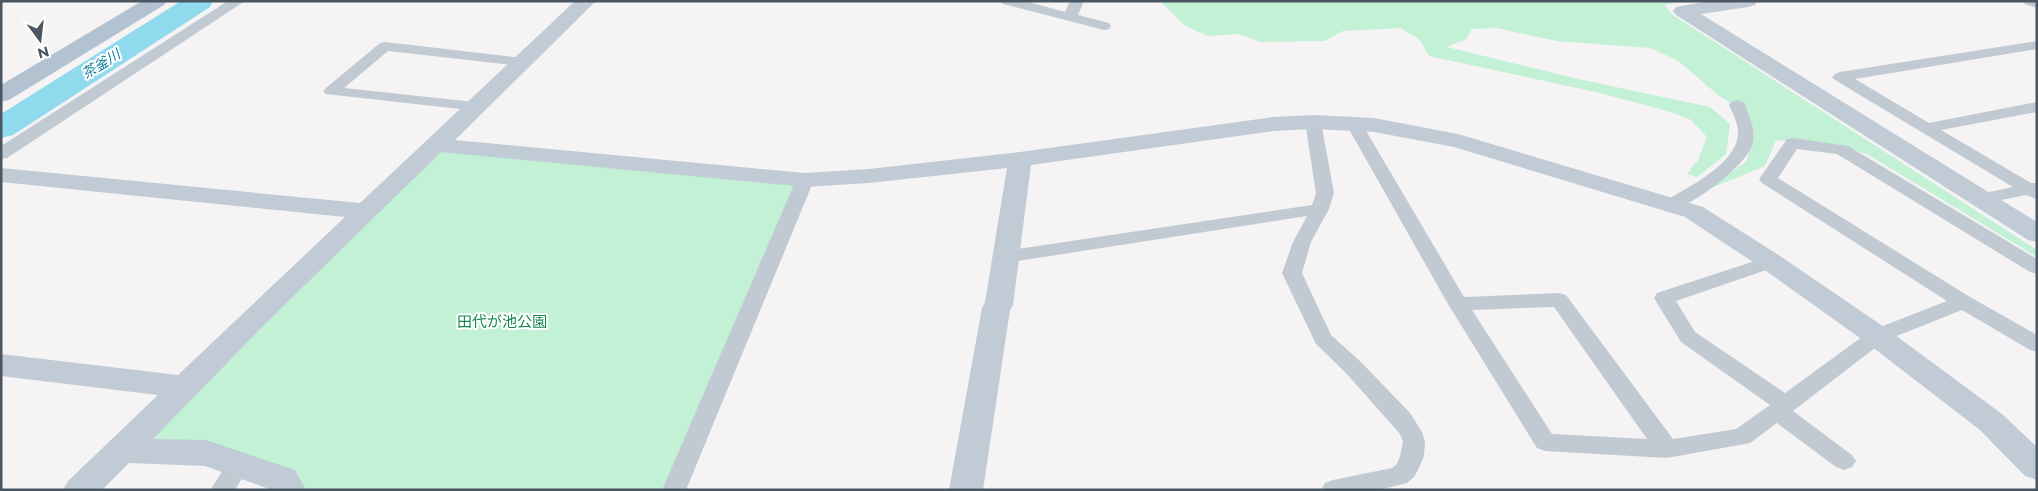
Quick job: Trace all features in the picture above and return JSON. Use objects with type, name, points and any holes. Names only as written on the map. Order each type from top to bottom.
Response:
[{"type":"main road","points":[[1,95],[156,1]]},
{"type":"street","points":[[1,154],[238,1]]},
{"type":"street","points":[[80,490],[124,450],[182,387],[587,1]]},
{"type":"street","points":[[1008,1],[1104,26]]},
{"type":"street","points":[[1070,17],[1077,1]]},
{"type":"street","points":[[1748,1],[1683,11],[2037,234]]},
{"type":"street","points":[[2030,1],[2037,4]]},
{"type":"street","points":[[478,106],[331,91],[385,46],[522,62]]},
{"type":"street","points":[[2034,190],[1840,77],[2029,46],[2037,56]]},
{"type":"street","points":[[1671,205],[1731,165],[1742,152],[1746,137],[1745,124],[1738,105]]},
{"type":"street","points":[[1927,128],[2037,107]]},
{"type":"street","points":[[438,144],[805,180],[869,176],[1020,159],[1273,124],[1313,122],[1374,125],[1458,142],[1694,212],[1771,262],[1877,336],[1991,422],[2037,467]]},
{"type":"street","points":[[1313,122],[1325,194],[1320,209],[1302,242],[1292,273],[1323,339],[1354,368],[1402,419],[1414,442],[1412,456],[1406,470],[1399,476],[1333,490]]},
{"type":"street","points":[[1354,124],[1458,304],[1545,442],[1667,449],[1742,437],[1782,409],[1877,336],[1963,302]]},
{"type":"street","points":[[2037,268],[1842,150],[1793,144],[1768,179],[1963,302],[2037,345]]},
{"type":"street","points":[[966,490],[996,308],[999,305],[1020,159]]},
{"type":"street","points":[[1,175],[365,211]]},
{"type":"street","points":[[674,490],[805,180]]},
{"type":"street","points":[[1981,199],[2034,190]]},
{"type":"street","points":[[1005,257],[1320,209]]},
{"type":"street","points":[[1771,262],[1664,298],[1688,337],[1782,409],[1844,461]]},
{"type":"street","points":[[1458,304],[1559,300],[1667,449]]},
{"type":"street","points":[[1,365],[182,387]]},
{"type":"street","points":[[124,450],[206,453],[231,477],[283,479],[289,490]]},
{"type":"green space","points":[[1160,1],[1688,1],[1664,5],[1673,15],[2037,250],[2037,257],[1867,154],[1837,145],[1776,140],[1765,166],[1711,188],[1712,185],[1746,162],[1754,135],[1746,113],[1718,95],[1677,60],[1650,48],[1557,41],[1496,28],[1472,29],[1466,39],[1447,47],[1578,79],[1710,107],[1730,124],[1726,154],[1697,177],[1687,174],[1698,160],[1707,137],[1691,120],[1671,112],[1600,93],[1429,56],[1420,40],[1400,28],[1343,31],[1324,41],[1260,42],[1238,34],[1208,36],[1184,25]]},
{"type":"green space","name":"田代が池公園","points":[[440,148],[799,182],[664,490],[302,490],[137,444]]},
{"type":"waterway","name":"茶釜川","points":[[1,128],[200,1]]}]
